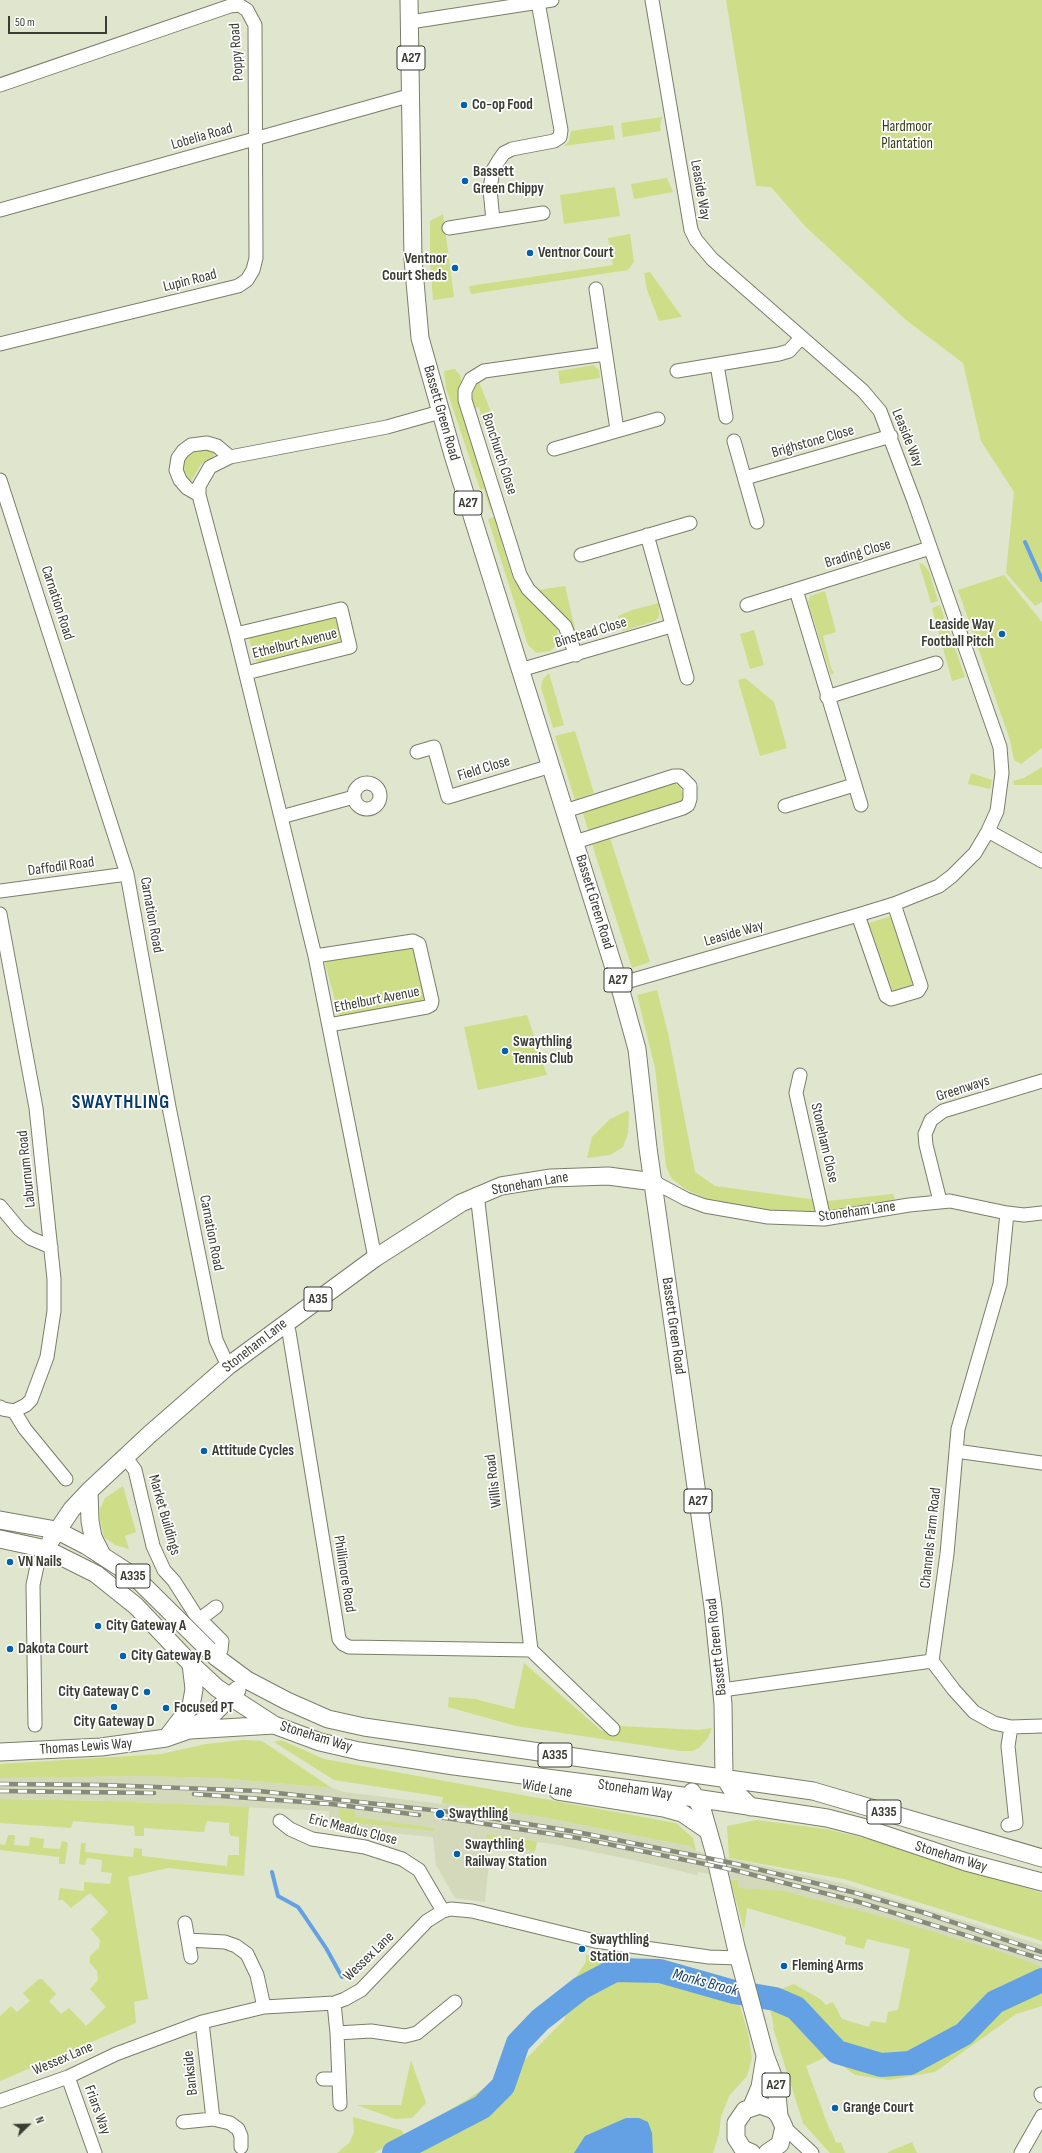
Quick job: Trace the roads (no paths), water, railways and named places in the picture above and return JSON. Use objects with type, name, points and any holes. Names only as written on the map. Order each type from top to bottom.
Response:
[{"type":"main road","name":"Bassett Green Road","points":[[409,0],[412,95],[413,258],[416,305],[424,355],[440,412],[619,984],[639,1061],[654,1182],[713,1602],[722,1690],[724,1777]]},
{"type":"main road","name":"Stoneham Lane","points":[[56,1530],[72,1508],[89,1491],[155,1430],[228,1366],[375,1258],[449,1210],[477,1194],[509,1184],[572,1176],[625,1177],[654,1182]]},
{"type":"main road","points":[[89,1491],[93,1537],[102,1555]]},
{"type":"main road","points":[[0,1520],[56,1530]]},
{"type":"main road","name":"A35","points":[[46,1549],[56,1530]]},
{"type":"main road","name":"A335","points":[[56,1530],[102,1555],[135,1577],[219,1649],[246,1680]]},
{"type":"main road","points":[[0,1538],[46,1549]]},
{"type":"main road","name":"A335","points":[[46,1549],[96,1574],[120,1591],[149,1619],[191,1664],[230,1698]]},
{"type":"main road","points":[[166,1738],[188,1714],[191,1706],[194,1689],[191,1664]]},
{"type":"main road","name":"Thomas Lewis Way","points":[[0,1752],[76,1749],[140,1743],[166,1738],[186,1730],[211,1716],[246,1680]]},
{"type":"main road","name":"Stoneham Way","points":[[246,1680],[301,1708],[342,1723],[670,1772],[724,1777],[813,1791],[1042,1858]]},
{"type":"main road","name":"Stoneham Way","points":[[230,1698],[274,1725],[336,1746],[454,1766],[826,1818],[862,1827],[966,1862],[1042,1882]]},
{"type":"main road","points":[[186,1730],[274,1725]]},
{"type":"main road","name":"Wide Lane","points":[[454,1766],[492,1780],[664,1808],[682,1813],[707,1830]]},
{"type":"main road","name":"A27","points":[[670,1772],[682,1781],[698,1800],[714,1851],[739,1958],[765,2055],[776,2084],[781,2122]]},
{"type":"main road","points":[[724,1777],[732,1788],[751,1807]]},
{"type":"main road","name":"A27","points":[[752,2106],[760,2087],[765,2055]]},
{"type":"main road","points":[[752,2153],[734,2146],[736,2123],[745,2110],[752,2106],[765,2106],[781,2122],[780,2144],[767,2153]]},
{"type":"street","points":[[410,22],[552,0]]},
{"type":"street","name":"Leaside Way","points":[[619,984],[894,904],[939,886],[952,876],[975,853],[988,831],[996,811],[1000,793],[1002,754],[891,436],[880,411],[869,397],[712,259],[696,240],[691,230],[652,0]]},
{"type":"street","points":[[493,221],[490,189],[494,170],[502,156],[512,149],[554,141],[560,137],[561,130],[538,2]]},
{"type":"street","name":"Poppy Road","points":[[0,85],[230,6],[238,5],[247,10],[255,25],[256,139]]},
{"type":"street","name":"Lobelia Road","points":[[0,210],[412,95]]},
{"type":"street","name":"Lupin Road","points":[[0,344],[238,286],[247,280],[253,270],[256,258],[256,139]]},
{"type":"street","points":[[449,228],[543,212]]},
{"type":"street","points":[[596,289],[617,430]]},
{"type":"street","points":[[677,371],[779,354],[789,351],[801,338]]},
{"type":"street","name":"Bonchurch Close","points":[[576,655],[565,626],[528,589],[520,574],[465,400],[466,391],[471,378],[484,372],[605,354]]},
{"type":"street","points":[[717,365],[726,417]]},
{"type":"street","points":[[199,495],[199,486],[210,467],[230,457],[387,427],[440,412]]},
{"type":"street","points":[[554,449],[658,419]]},
{"type":"street","name":"Brighstone Close","points":[[745,478],[891,436]]},
{"type":"street","points":[[734,441],[757,522]]},
{"type":"street","points":[[199,495],[187,488],[180,480],[176,470],[178,458],[183,451],[191,445],[208,443],[217,446],[230,457]]},
{"type":"street","name":"Carnation Road","points":[[0,480],[127,874],[169,1107],[216,1340],[228,1366]]},
{"type":"street","name":"Ethelburt Avenue","points":[[199,495],[246,673],[315,956],[375,1258]]},
{"type":"street","points":[[581,556],[690,523]]},
{"type":"street","points":[[647,535],[686,678]]},
{"type":"street","name":"Brading Close","points":[[747,605],[930,548]]},
{"type":"street","points":[[796,590],[827,697],[861,805]]},
{"type":"street","name":"Ethelburt Avenue","points":[[236,634],[341,609],[350,647],[246,673]]},
{"type":"street","name":"Binstead Close","points":[[520,670],[576,655],[671,626]]},
{"type":"street","points":[[827,697],[936,663]]},
{"type":"street","name":"Field Close","points":[[417,752],[434,747],[448,797],[551,766]]},
{"type":"street","name":"Bassett Green Road","points":[[565,811],[674,776],[680,776],[690,786],[690,799],[688,805],[683,808],[575,842]]},
{"type":"street","points":[[785,806],[854,785]]},
{"type":"street","points":[[281,817],[354,797]]},
{"type":"street","points":[[988,831],[1042,861]]},
{"type":"street","name":"Daffodil Road","points":[[0,891],[127,874]]},
{"type":"street","points":[[858,915],[886,996],[891,999],[918,991],[921,986],[894,904]]},
{"type":"street","name":"Laburnum Road","points":[[0,914],[36,1108],[54,1279],[54,1311],[47,1357],[31,1400],[26,1405],[14,1411]]},
{"type":"street","name":"Ethelburt Avenue","points":[[315,956],[413,941],[419,944],[432,1001],[427,1007],[329,1026]]},
{"type":"street","name":"Stoneham Close","points":[[800,1075],[796,1093],[824,1219]]},
{"type":"street","name":"Greenways","points":[[940,1201],[926,1144],[925,1134],[931,1120],[944,1110],[1042,1081]]},
{"type":"street","name":"Stoneham Lane","points":[[654,1182],[686,1199],[705,1206],[768,1217],[824,1219],[940,1201],[966,1202],[1007,1213],[1042,1213]]},
{"type":"street","name":"Willis Road","points":[[477,1194],[531,1650]]},
{"type":"street","points":[[0,1206],[20,1230],[30,1238],[51,1248]]},
{"type":"street","name":"Channels Farm Road","points":[[932,1661],[947,1554],[958,1429],[1000,1284],[1007,1213]]},
{"type":"street","name":"Phillimore Road","points":[[285,1323],[289,1332],[339,1639],[343,1644],[349,1647],[531,1650]]},
{"type":"street","points":[[0,1406],[3,1409],[14,1411],[25,1429],[66,1479]]},
{"type":"street","points":[[956,1451],[1042,1463]]},
{"type":"street","name":"Market Buildings","points":[[126,1458],[135,1470],[153,1546],[164,1570],[174,1581],[219,1649]]},
{"type":"street","points":[[35,1725],[33,1585],[37,1566],[46,1549]]},
{"type":"street","points":[[200,1619],[216,1608]]},
{"type":"street","points":[[531,1650],[613,1729]]},
{"type":"street","points":[[722,1690],[932,1661],[954,1690],[974,1712],[994,1723],[1011,1727],[1042,1726]]},
{"type":"street","points":[[1008,1825],[1016,1823],[1008,1746],[1011,1727]]},
{"type":"street","name":"Eric Meadus Close","points":[[280,1821],[290,1829],[312,1839],[365,1848],[402,1859],[419,1870],[443,1911]]},
{"type":"street","points":[[443,1911],[472,1911],[595,1942],[709,1957],[739,1958]]},
{"type":"street","name":"Wessex Lane","points":[[0,2101],[68,2077],[116,2054],[202,2022],[264,2008],[334,2003],[345,1999],[361,1990],[427,1921],[443,1911]]},
{"type":"street","points":[[185,1922],[191,1957]]},
{"type":"street","points":[[188,1940],[225,1942],[236,1946],[247,1954],[257,1975],[264,2008]]},
{"type":"street","points":[[337,2033],[371,2032],[405,2036],[431,2031],[455,2002]]},
{"type":"street","points":[[334,2003],[337,2033],[340,2104]]},
{"type":"street","name":"Bankside","points":[[202,2022],[213,2119]]},
{"type":"street","name":"Friars Way","points":[[68,2077],[95,2153]]},
{"type":"street","points":[[323,2079],[339,2080]]},
{"type":"street","points":[[1021,2153],[1042,2116]]},
{"type":"street","points":[[183,2122],[213,2119],[230,2123],[238,2129],[241,2136],[241,2148]]},
{"type":"street","points":[[781,2122],[812,2153]]},
{"type":"water","points":[[626,2118],[639,2118],[648,2122],[652,2133],[653,2153],[574,2153],[585,2136]]},
{"type":"waterway","points":[[1025,542],[1042,580]]},
{"type":"waterway","points":[[272,1872],[278,1896],[298,1907],[326,1948],[342,1977]]},
{"type":"waterway","name":"Monks Brook","points":[[394,2153],[482,2107],[503,2086],[518,2043],[540,2020],[581,1988],[615,1970],[660,1971],[734,1992],[775,1999],[796,2008],[837,2052],[881,2065],[910,2063],[964,2034],[995,2002],[1042,1980]]},
{"type":"waterway","points":[[427,2125],[432,2133]]},
{"type":"railway","points":[[0,1784],[103,1785],[259,1791],[459,1813],[577,1832],[732,1863],[856,1893],[925,1913],[1042,1952]]},
{"type":"railway","points":[[0,1791],[154,1793]]},
{"type":"railway","points":[[194,1794],[331,1804],[419,1815]]},
{"type":"railway","points":[[439,1817],[578,1838],[734,1870],[859,1902],[1042,1959]]},
{"type":"place","name":"Co-op Food","points":[[464,105]]},
{"type":"place","name":"Bassett Green Chippy","points":[[465,181]]},
{"type":"place","name":"Ventnor Court","points":[[530,253]]},
{"type":"place","name":"Ventnor Court Sheds","points":[[455,268]]},
{"type":"place","name":"Leaside Way Football Pitch","points":[[1002,634]]},
{"type":"place","name":"Swaythling Tennis Club","points":[[505,1051]]},
{"type":"place","name":"Attitude Cycles","points":[[204,1451]]},
{"type":"place","name":"VN Nails","points":[[10,1562]]},
{"type":"place","name":"City Gateway A","points":[[98,1626]]},
{"type":"place","name":"Dakota Court","points":[[10,1649]]},
{"type":"place","name":"City Gateway B","points":[[123,1656]]},
{"type":"place","name":"City Gateway C","points":[[147,1692]]},
{"type":"place","name":"City Gateway D","points":[[114,1707]]},
{"type":"place","name":"Focused PT","points":[[166,1708]]},
{"type":"place","name":"Swaythling","points":[[440,1814]]},
{"type":"place","name":"Swaythling Railway Station","points":[[457,1854]]},
{"type":"place","name":"Swaythling Station","points":[[582,1949]]},
{"type":"place","name":"Fleming Arms","points":[[784,1966]]},
{"type":"place","name":"Grange Court","points":[[835,2108]]},
{"type":"district","name":"SWAYTHLING","points":[[121,1103]]},
{"type":"park label","name":"Hardmoor Plantation","points":[[907,136]]}]
